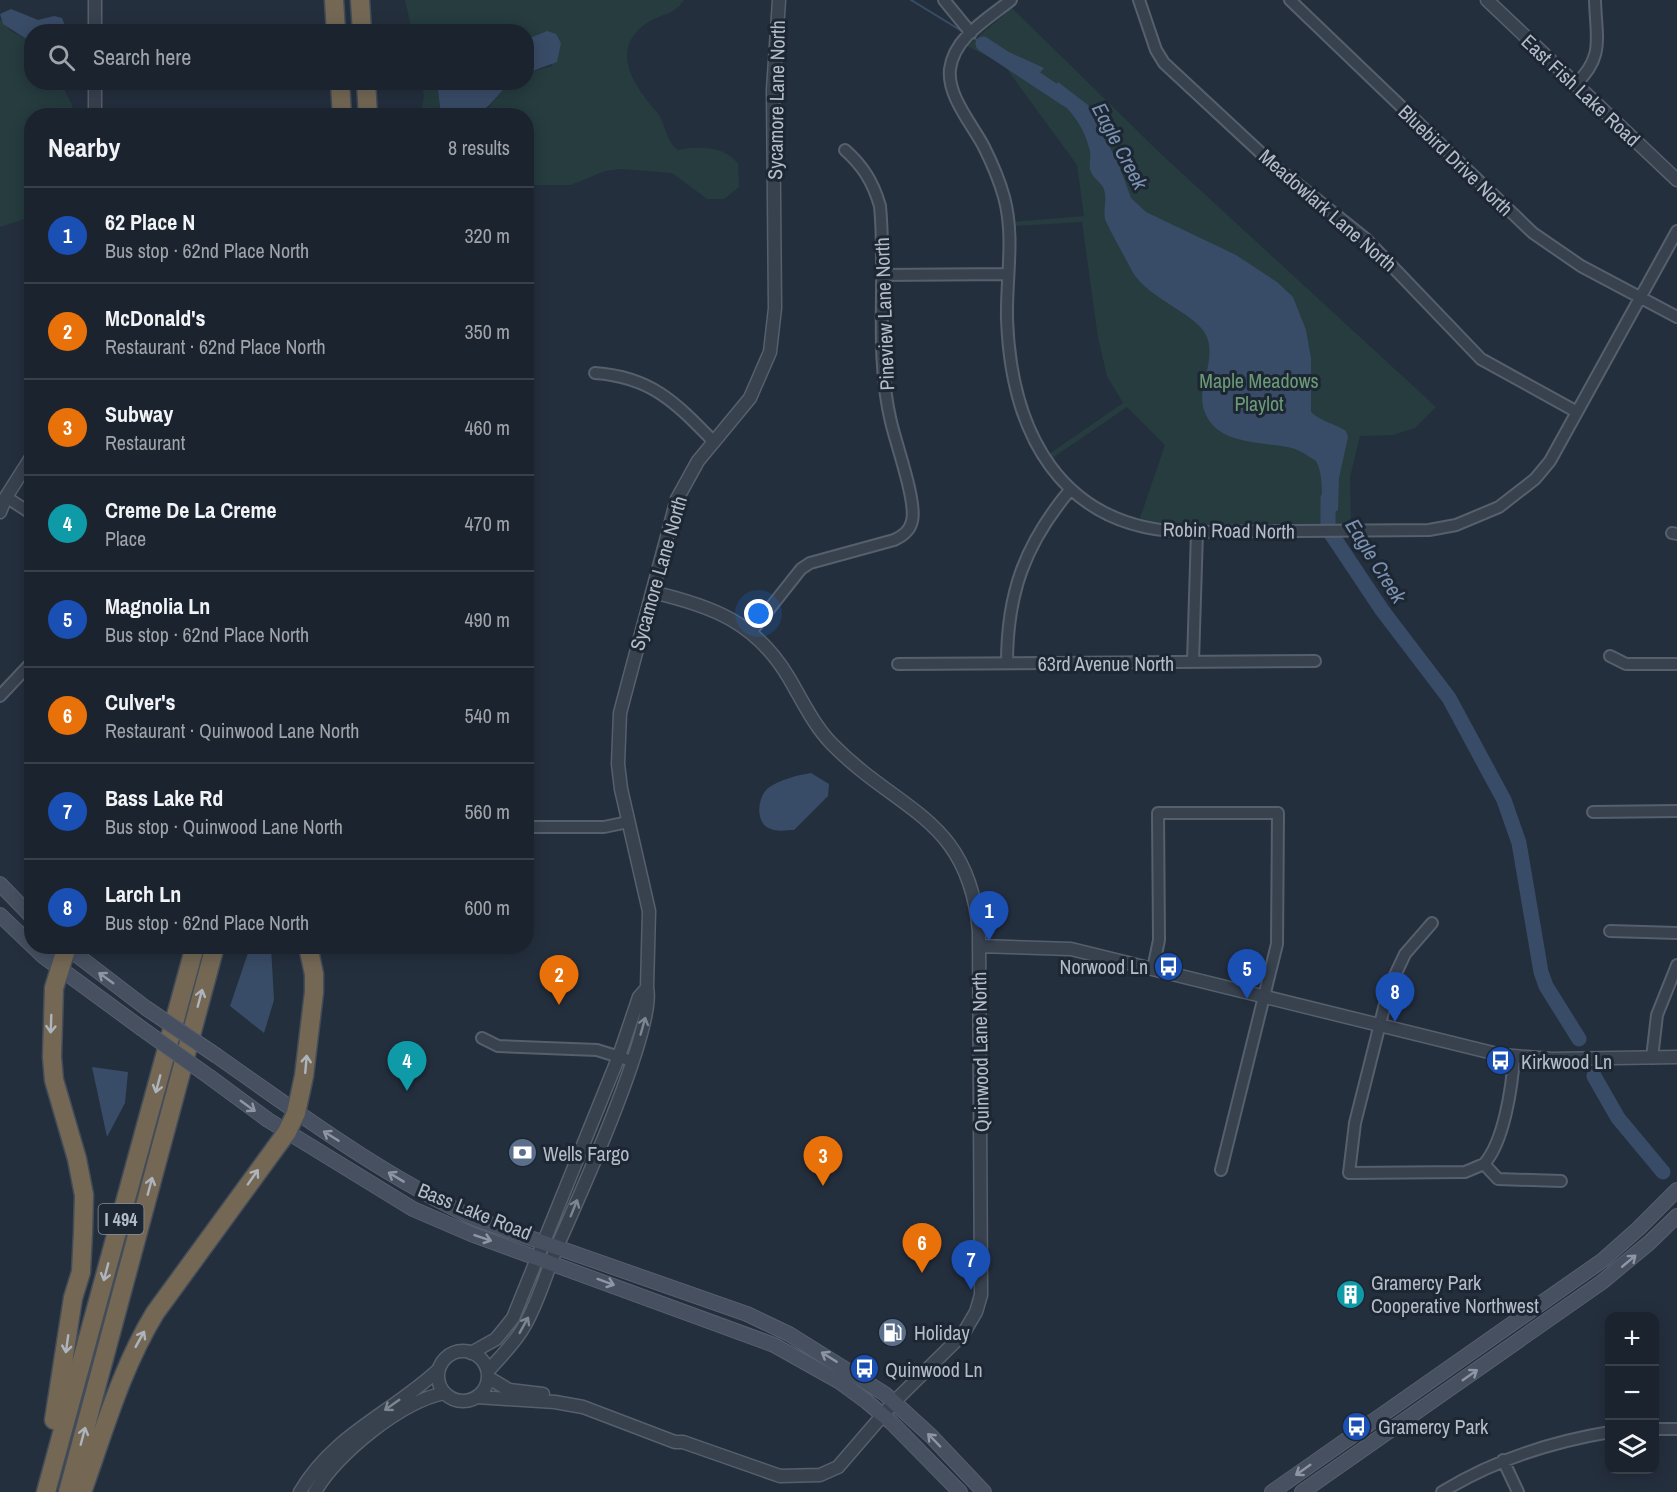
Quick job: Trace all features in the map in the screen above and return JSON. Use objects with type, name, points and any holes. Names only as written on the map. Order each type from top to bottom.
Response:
[{"type":"highway","points":[[334,0],[336,24]]},
{"type":"highway","points":[[360,0],[362,24]]},
{"type":"highway","points":[[340,90],[342,108]]},
{"type":"highway","points":[[366,90],[368,108]]},
{"type":"highway","points":[[40,1492],[62,1379],[73,1298],[81,1272],[84,1195],[77,1160],[54,1080],[51,1033],[52,1001],[64,954]]},
{"type":"highway","name":"I 494","points":[[46,1492],[193,954]]},
{"type":"highway","name":"I 494","points":[[68,1492],[213,954]]},
{"type":"highway","points":[[299,954],[310,1014]]},
{"type":"highway","points":[[82,1492],[136,1344],[155,1313],[287,1132],[296,1113],[304,1076],[314,974],[310,954]]},
{"type":"main road","points":[[0,884],[24,909]]},
{"type":"main road","name":"Bass Lake Road","points":[[0,915],[24,941]]},
{"type":"main road","name":"Bass Lake Road","points":[[40,954],[287,1132],[412,1209],[471,1234],[774,1344],[840,1382],[883,1414],[960,1492]]},
{"type":"main road","name":"Bass Lake Road","points":[[75,954],[147,1008],[296,1113],[384,1170],[440,1202],[476,1219],[766,1323],[814,1347],[894,1402],[984,1492]]},
{"type":"main road","points":[[1272,1492],[1603,1260],[1677,1190]]},
{"type":"main road","points":[[1302,1492],[1602,1282],[1649,1244],[1677,1216]]},
{"type":"main road","points":[[1321,1478],[1333,1461],[1433,1392],[1438,1384],[1437,1376]]},
{"type":"street","points":[[95,0],[95,24]]},
{"type":"street","name":"Sycamore Lane North","points":[[550,1246],[632,1061],[650,999],[647,988],[650,930],[648,899],[628,822],[618,764],[620,713],[677,499],[698,460],[740,412],[757,386],[772,338],[775,308],[773,90],[779,0]]},
{"type":"street","points":[[944,0],[971,33]]},
{"type":"street","name":"Robin Road North","points":[[1011,0],[971,33],[953,56],[950,78],[956,96],[995,171],[1004,196],[1009,223],[1009,350],[1020,405],[1032,437],[1043,458],[1070,490],[1116,519],[1162,531],[1429,530],[1456,525],[1499,507],[1535,479],[1550,461],[1677,231]]},
{"type":"street","name":"Meadowlark Lane North","points":[[1139,0],[1155,50],[1164,63],[1276,167],[1366,239],[1420,293],[1465,345],[1490,365],[1578,412]]},
{"type":"street","name":"Bluebird Drive North","points":[[1290,0],[1533,233],[1581,266],[1677,317]]},
{"type":"street","name":"East Fish Lake Road","points":[[1486,0],[1677,180]]},
{"type":"street","points":[[1575,85],[1589,71],[1595,58],[1595,0]]},
{"type":"street","points":[[95,90],[95,108]]},
{"type":"street","name":"Pineview Lane North","points":[[751,632],[801,569],[810,563],[894,540],[906,533],[912,523],[913,508],[885,395],[882,224],[874,188],[861,164],[844,150]]},
{"type":"street","points":[[882,275],[1008,274]]},
{"type":"street","points":[[595,373],[624,376],[655,389],[688,415],[714,442]]},
{"type":"street","points":[[0,512],[3,499],[24,468]]},
{"type":"street","points":[[1007,663],[1009,620],[1022,568],[1032,544],[1070,490]]},
{"type":"street","points":[[3,499],[24,510]]},
{"type":"street","points":[[1193,662],[1197,532]]},
{"type":"street","name":"Quinwood Lane North","points":[[587,1405],[675,1442],[683,1442],[780,1476],[820,1475],[838,1467],[894,1402],[963,1334],[976,1312],[981,1295],[979,946],[977,910],[971,885],[962,865],[940,832],[830,742],[814,722],[779,662],[751,632],[717,612],[652,592]]},
{"type":"street","points":[[1610,656],[1626,664],[1677,664]]},
{"type":"street","name":"63rd Avenue North","points":[[898,664],[1315,661]]},
{"type":"street","points":[[0,696],[24,670]]},
{"type":"street","points":[[1593,812],[1677,811]]},
{"type":"street","points":[[1153,969],[1159,940],[1158,813],[1278,813],[1278,933],[1221,1170]]},
{"type":"street","points":[[534,827],[603,827],[628,822]]},
{"type":"street","points":[[1432,923],[1405,954],[1395,971],[1355,1123],[1349,1173],[1465,1172],[1484,1164],[1496,1145],[1507,1106],[1515,1057]]},
{"type":"street","points":[[1610,931],[1677,933]]},
{"type":"street","points":[[979,946],[1071,949],[1379,1026],[1515,1057],[1677,1057]]},
{"type":"street","points":[[1652,1058],[1657,1015],[1677,965]]},
{"type":"street","name":"Sycamore Lane North","points":[[545,1260],[639,997],[647,988]]},
{"type":"street","points":[[482,1038],[506,1047],[585,1049],[632,1061]]},
{"type":"street","points":[[1484,1164],[1498,1179],[1561,1181]]},
{"type":"street","points":[[300,1492],[329,1455],[353,1432],[438,1370],[445,1358],[452,1354],[471,1353],[496,1339],[506,1328],[545,1260]]},
{"type":"street","points":[[477,1397],[486,1389],[489,1374],[525,1325],[545,1260]]},
{"type":"street","points":[[471,1353],[482,1359],[489,1374],[509,1390],[587,1405]]},
{"type":"street","points":[[438,1370],[438,1383],[445,1393],[456,1400],[477,1397],[587,1405]]},
{"type":"street","points":[[315,1492],[322,1479],[350,1449],[414,1402],[445,1393]]},
{"type":"street","points":[[1659,1429],[1677,1429]]},
{"type":"street","points":[[1442,1492],[1503,1460],[1539,1447],[1605,1433]]},
{"type":"street","points":[[1503,1460],[1518,1492]]},
{"type":"green space","points":[[405,0],[684,0],[673,11],[650,21],[637,31],[630,42],[627,53],[628,65],[639,89],[662,121],[670,142],[678,150],[711,149],[733,158],[738,164],[739,187],[724,199],[707,199],[672,173],[621,169],[605,171],[571,185],[534,185],[534,108],[488,108],[503,90],[534,90],[534,71],[552,66],[547,31],[534,36],[534,24],[410,24]]},
{"type":"green space","name":"Maple Meadows Playlot","points":[[1012,8],[1161,154],[1436,407],[1415,428],[1393,435],[1360,436],[1350,477],[1351,525],[1176,526],[1150,523],[1140,518],[1165,445],[1127,407],[1051,459],[1049,454],[1123,403],[1107,376],[1098,338],[1082,222],[1014,226],[1014,222],[1084,216],[1077,165],[1004,65],[967,46]]},
{"type":"green space","points":[[0,19],[11,31],[24,38],[24,90],[64,90],[72,108],[24,108],[24,219],[0,227]]},
{"type":"green space","points":[[423,90],[438,90],[440,108],[422,108]]},
{"type":"water","points":[[11,9],[38,20],[54,16],[62,18],[64,24],[24,24],[24,38],[3,24],[0,14]]},
{"type":"water","points":[[547,31],[556,34],[561,43],[557,62],[534,70],[534,36]]},
{"type":"water","points":[[987,42],[1044,68],[1033,81],[982,48]]},
{"type":"water","points":[[1058,82],[1088,105],[1119,165],[1131,198],[1146,212],[1236,255],[1277,282],[1293,297],[1306,330],[1311,358],[1311,412],[1346,431],[1348,437],[1339,478],[1338,510],[1328,516],[1325,510],[1321,476],[1316,461],[1292,448],[1238,439],[1218,430],[1211,423],[1202,402],[1210,351],[1204,331],[1186,315],[1150,290],[1132,271],[1105,219],[1104,191],[1091,172],[1090,151],[1084,133],[1069,111],[1050,92]]},
{"type":"water","points":[[438,90],[503,90],[486,108],[440,108]]},
{"type":"water","points":[[811,773],[829,784],[828,796],[794,830],[776,830],[766,826],[762,822],[759,811],[761,799],[767,789],[782,781]]},
{"type":"water","points":[[248,954],[271,954],[274,1000],[264,1033],[230,1006]]},
{"type":"water","points":[[92,1067],[128,1072],[125,1103],[107,1137]]},
{"type":"waterway","name":"Eagle Creek","points":[[911,0],[965,33]]},
{"type":"waterway","name":"Eagle Creek","points":[[972,37],[985,45]]},
{"type":"waterway","name":"Eagle Creek","points":[[983,44],[1068,100]]},
{"type":"waterway","name":"Eagle Creek","points":[[1328,498],[1328,529],[1382,610],[1449,698],[1504,800],[1519,843],[1541,972],[1546,986],[1579,1039]]},
{"type":"waterway","name":"Eagle Creek","points":[[1594,1076],[1618,1118],[1663,1172]]},
{"type":"place","name":"62 Place N","points":[[989,941]]},
{"type":"place","name":"Norwood Ln","points":[[1169,966]]},
{"type":"place","name":"Magnolia Ln","points":[[1247,999]]},
{"type":"place","name":"McDonald's","points":[[559,1005]]},
{"type":"place","name":"Larch Ln","points":[[1395,1022]]},
{"type":"place","name":"Kirkwood Ln","points":[[1500,1061]]},
{"type":"place","name":"Creme De La Creme","points":[[407,1091]]},
{"type":"place","name":"Wells Fargo","points":[[522,1153]]},
{"type":"place","name":"Subway","points":[[823,1186]]},
{"type":"place","name":"Culver's","points":[[922,1273]]},
{"type":"place","name":"Bass Lake Rd","points":[[971,1290]]},
{"type":"place","name":"Gramercy Park Cooperative Northwest","points":[[1350,1294]]},
{"type":"place","name":"Holiday","points":[[893,1332]]},
{"type":"place","name":"Quinwood Ln","points":[[864,1369]]},
{"type":"place","name":"Gramercy Park","points":[[1357,1426]]}]
